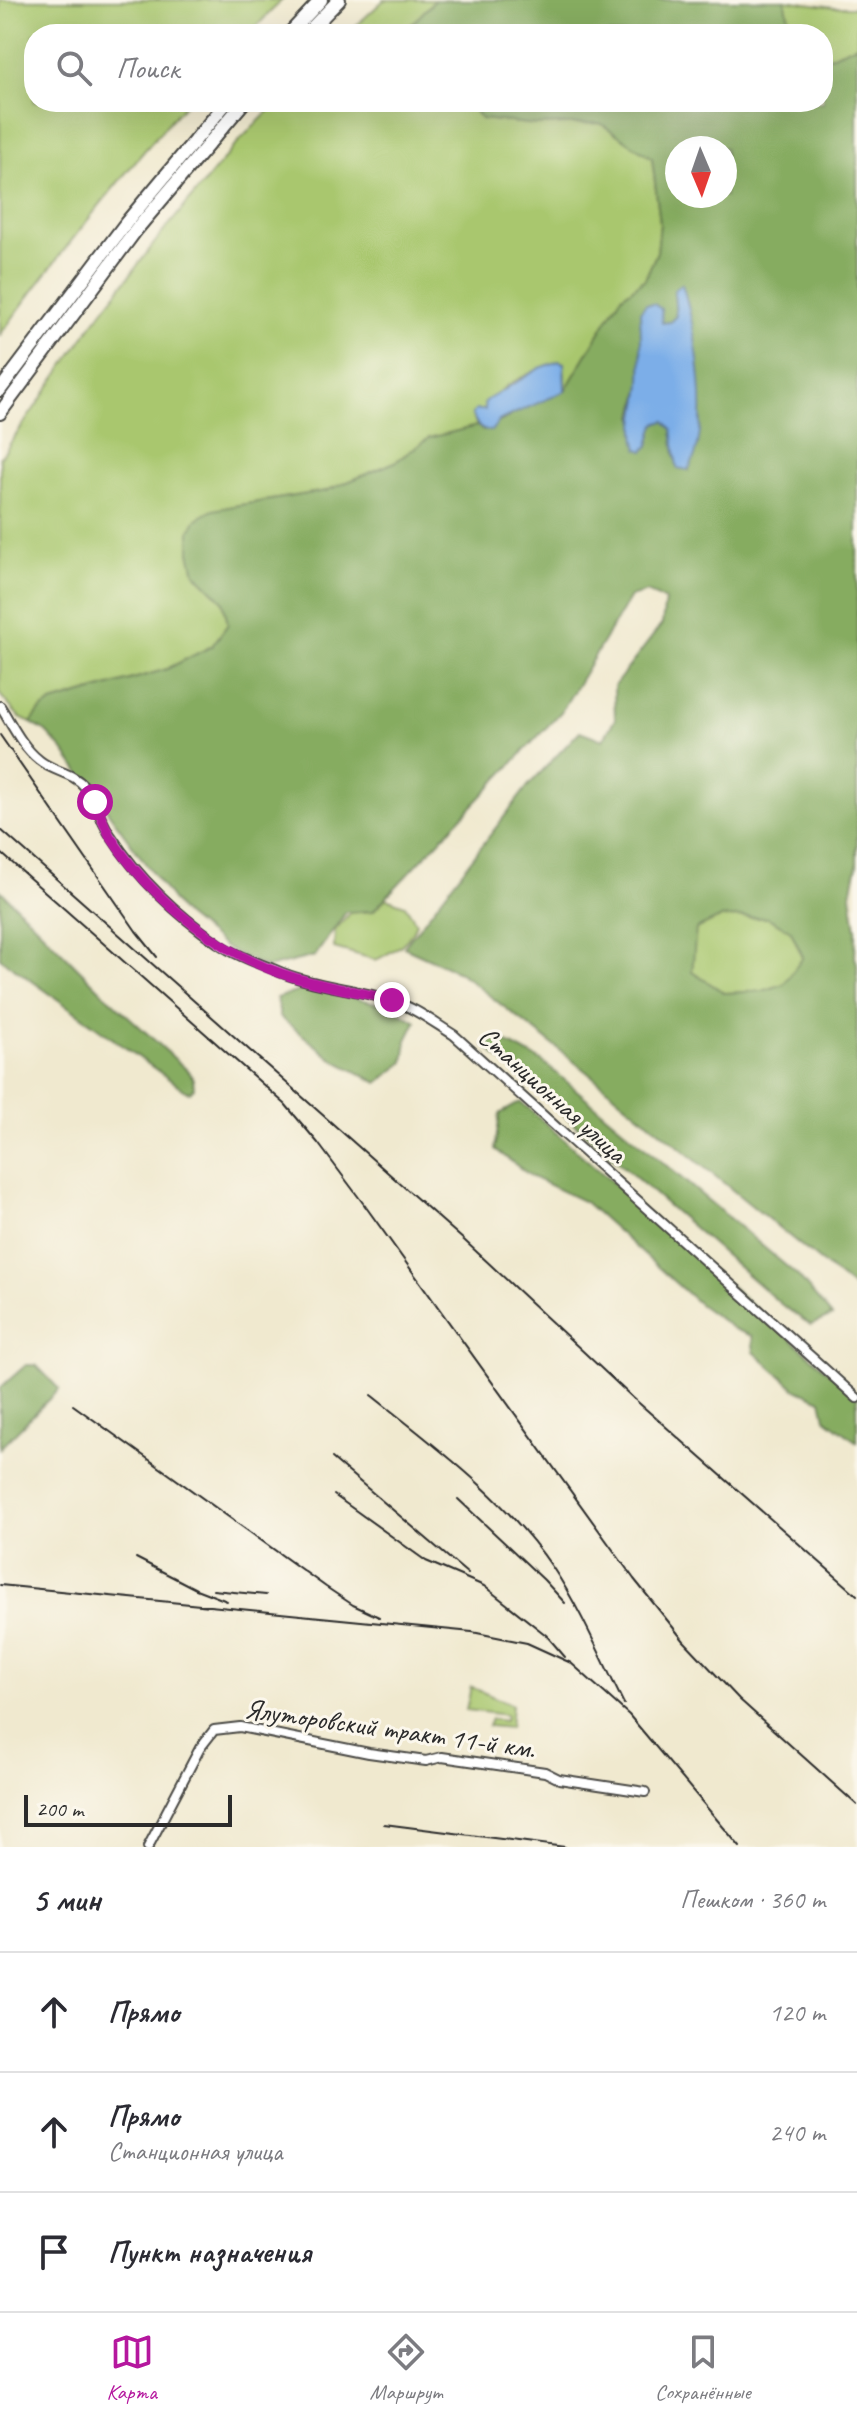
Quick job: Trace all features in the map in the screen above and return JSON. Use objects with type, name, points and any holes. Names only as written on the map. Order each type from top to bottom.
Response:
[{"type":"highway","points":[[298,24],[321,0]]},
{"type":"highway","points":[[316,24],[339,0]]},
{"type":"highway","points":[[0,390],[116,235],[219,112]]},
{"type":"highway","points":[[0,413],[136,230],[236,112]]},
{"type":"street","name":"Станционная улица","points":[[0,706],[39,761],[74,776],[84,787],[95,802],[109,834],[152,886],[220,945],[295,978],[392,1000],[418,1011],[454,1035],[857,1398]]},
{"type":"street","name":"Ялуторовский тракт 11-й км.","points":[[148,1847],[208,1735],[225,1728],[240,1727],[426,1761],[442,1757],[545,1772],[559,1779],[645,1792]]},
{"type":"green space","points":[[0,0],[282,0],[259,24],[24,24],[24,112],[178,112],[90,216],[0,335]]},
{"type":"green space","points":[[384,0],[435,0],[412,24],[358,24]]},
{"type":"green space","points":[[435,0],[785,0],[790,24],[412,24]]},
{"type":"green space","points":[[785,0],[857,7],[857,45],[833,55],[833,24],[790,24]]},
{"type":"green space","points":[[857,45],[857,865],[851,894],[857,964],[857,1291],[459,972],[404,947],[528,786],[580,731],[603,740],[615,719],[614,686],[662,624],[665,600],[647,592],[630,597],[561,712],[373,911],[346,912],[315,956],[267,968],[226,948],[181,912],[62,749],[46,732],[31,723],[40,711],[52,703],[167,669],[212,646],[228,624],[223,601],[195,573],[190,552],[190,531],[197,519],[213,510],[326,491],[395,462],[429,438],[477,426],[483,431],[565,391],[621,297],[645,279],[657,252],[660,223],[652,158],[600,123],[538,125],[481,119],[476,112],[833,112],[833,55]],"holes":[[[674,290],[689,470],[675,457],[672,428],[665,420],[655,424],[649,445],[634,416],[641,386],[642,357],[662,323],[670,322],[676,316]],[[722,917],[768,918],[791,931],[803,957],[784,984],[763,991],[725,993],[692,972],[696,929]]]},
{"type":"green space","points":[[268,112],[476,112],[481,119],[538,125],[600,122],[652,158],[660,223],[657,252],[645,279],[621,297],[565,391],[564,363],[559,361],[517,380],[498,393],[485,410],[472,414],[477,426],[429,438],[395,462],[326,491],[228,507],[198,519],[190,531],[190,552],[195,573],[223,601],[228,624],[212,646],[167,669],[52,703],[40,711],[31,723],[20,718],[0,695],[0,458],[92,325],[159,237],[239,141]]},
{"type":"green space","points":[[0,890],[102,992],[188,1071],[194,1088],[190,1092],[0,958]]},
{"type":"green space","points":[[386,898],[405,905],[416,922],[406,941],[376,960],[334,948],[335,930],[350,913],[373,911]]},
{"type":"green space","points":[[722,917],[768,918],[791,931],[803,958],[784,984],[763,991],[725,993],[692,972],[695,929]]},
{"type":"green space","points":[[312,987],[391,1007],[416,1022],[407,1040],[404,1062],[378,1083],[334,1060],[280,1017],[277,998]]},
{"type":"green space","points":[[498,1038],[542,1061],[798,1276],[832,1316],[811,1325],[782,1305],[485,1046]]},
{"type":"green space","points":[[521,1102],[857,1397],[857,1442],[825,1418],[821,1400],[796,1389],[754,1352],[752,1336],[734,1329],[699,1304],[585,1202],[532,1177],[495,1149],[500,1114]]},
{"type":"green space","points":[[26,1365],[36,1365],[59,1389],[0,1448],[0,1388]]},
{"type":"green space","points":[[471,1687],[512,1705],[510,1728],[488,1726],[491,1719],[505,1721],[506,1715],[466,1710]]},
{"type":"water","points":[[682,284],[697,352],[701,406],[696,453],[688,470],[677,468],[672,429],[665,421],[655,424],[644,451],[638,449],[635,431],[641,381],[640,312],[646,304],[654,304],[661,309],[662,323],[670,322],[676,316],[674,290]]},
{"type":"water","points":[[559,361],[564,363],[565,391],[500,420],[491,431],[479,427],[472,414],[476,410],[485,410],[487,400],[540,368]]},
{"type":"railway","points":[[0,735],[157,957]]},
{"type":"railway","points":[[0,829],[465,1241],[632,1397],[857,1595]]},
{"type":"railway","points":[[0,852],[285,1104],[363,1203],[634,1579],[684,1641],[739,1699],[857,1805]]},
{"type":"railway","points":[[371,1395],[469,1475],[534,1543],[572,1600],[624,1704]]},
{"type":"railway","points":[[73,1405],[326,1587],[379,1617]]},
{"type":"railway","points":[[332,1458],[468,1574]]},
{"type":"railway","points":[[334,1495],[426,1561],[484,1586],[546,1635],[565,1657]]},
{"type":"railway","points":[[458,1499],[565,1603]]},
{"type":"railway","points":[[136,1558],[227,1601]]},
{"type":"railway","points":[[0,1585],[472,1632],[527,1643],[571,1663],[629,1715],[740,1847]]},
{"type":"railway","points":[[213,1590],[266,1595]]},
{"type":"railway","points":[[384,1824],[565,1847]]},
{"type":"route","points":[[95,802],[109,834],[152,886],[220,945],[295,978],[392,1000]]}]
